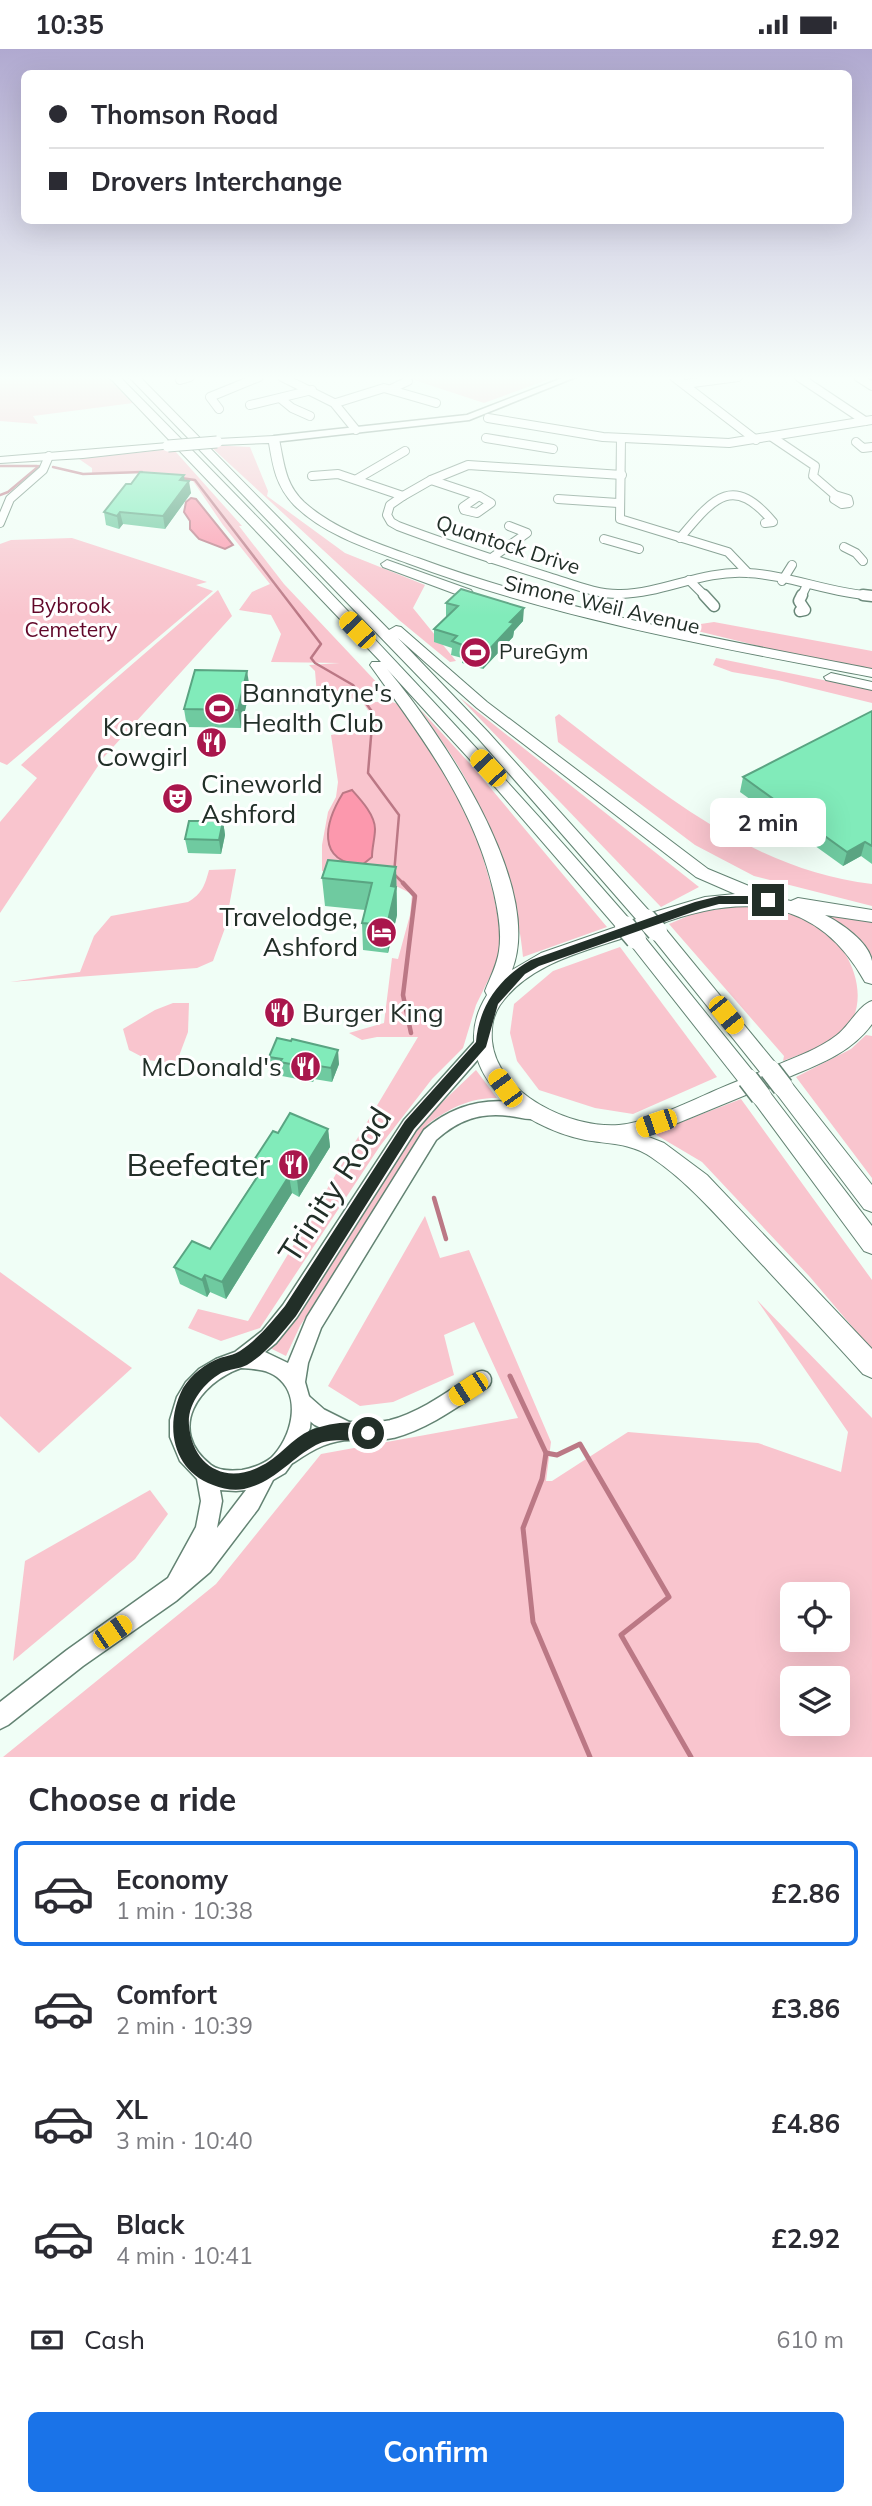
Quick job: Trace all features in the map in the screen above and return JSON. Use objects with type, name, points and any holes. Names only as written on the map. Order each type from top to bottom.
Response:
[{"type":"highway","points":[[0,459],[47,462],[86,457]]},
{"type":"highway","points":[[190,457],[511,793],[631,932],[754,1087],[872,1244]]},
{"type":"highway","points":[[212,457],[483,735],[652,925],[777,1078],[872,1202]]},
{"type":"highway","name":"Simone Weil Avenue","points":[[267,457],[266,465],[278,492],[298,514],[351,548],[411,574],[498,603],[583,625],[872,686]]},
{"type":"highway","name":"Simone Weil Avenue","points":[[273,457],[281,479],[300,503],[331,525],[363,542],[411,561],[489,587],[594,616],[872,673]]},
{"type":"highway","points":[[348,595],[372,609],[482,705],[702,873],[832,927],[866,962],[872,977]]},
{"type":"highway","points":[[324,596],[332,614],[387,676],[444,755],[484,837],[504,901],[509,943],[505,966],[483,1028],[482,1044],[485,1059],[505,1088],[516,1100],[540,1115],[579,1128],[617,1134],[657,1149],[690,1173],[872,1366]]},
{"type":"highway","points":[[492,1002],[510,980],[535,963],[719,900],[773,901],[872,916]]},
{"type":"highway","points":[[617,1134],[656,1123],[824,1054],[855,1033],[872,1008]]},
{"type":"main road","name":"Trinity Road","points":[[168,1593],[198,1550],[213,1502],[212,1487],[205,1474],[191,1461],[180,1433],[182,1409],[190,1392],[201,1378],[219,1366],[241,1359],[269,1337],[290,1311],[410,1125],[482,1044]]},
{"type":"main road","name":"Trinity Road","points":[[205,1474],[225,1481],[242,1481],[265,1474],[286,1457],[299,1434],[303,1419],[298,1393],[298,1363],[314,1323],[430,1135],[440,1124],[454,1116],[481,1108],[514,1108],[540,1115]]},
{"type":"main road","points":[[241,1359],[263,1361],[278,1367],[298,1393]]},
{"type":"main road","name":"Trinity Road","points":[[0,1717],[202,1565],[251,1502],[265,1474]]},
{"type":"street","points":[[357,479],[395,457]]},
{"type":"street","name":"Quantock Drive","points":[[622,475],[544,457],[468,465],[431,480],[403,496],[387,510],[391,522],[489,559],[611,595],[734,572],[831,593],[872,596]]},
{"type":"street","points":[[622,457],[619,517],[629,523],[728,552],[748,573]]},
{"type":"street","points":[[801,457],[815,466],[813,476],[835,495]]},
{"type":"street","points":[[0,523],[10,499],[47,462]]},
{"type":"street","points":[[312,476],[338,474],[403,496]]},
{"type":"street","points":[[431,480],[479,496]]},
{"type":"street","points":[[680,538],[713,501],[727,497],[742,497],[754,502],[773,522],[765,523]]},
{"type":"street","points":[[558,499],[572,505],[618,503]]},
{"type":"street","points":[[629,523],[608,540],[639,549]]},
{"type":"street","points":[[489,559],[527,533],[509,526]]},
{"type":"street","points":[[844,547],[861,555]]},
{"type":"street","points":[[782,581],[792,565]]},
{"type":"street","points":[[690,580],[714,606]]},
{"type":"street","points":[[805,610],[799,601],[806,587]]},
{"type":"street","points":[[298,1393],[319,1417],[345,1430],[368,1433],[412,1423],[482,1380]]},
{"type":"street","points":[[286,1457],[313,1437],[345,1430]]},
{"type":"green space","points":[[180,457],[242,526],[239,526],[284,584],[382,688],[370,690],[357,700],[342,696],[317,695],[315,671],[309,665],[340,663],[271,662],[281,634],[271,615],[239,610],[252,592],[270,584],[223,525],[193,481],[136,473],[92,474],[92,468],[79,459]]},
{"type":"green space","points":[[222,457],[254,457],[268,491],[267,496],[345,553],[425,585],[413,608],[456,661],[450,662],[399,620]]},
{"type":"green space","name":"Bybrook Cemetery","points":[[72,538],[207,582],[196,585],[213,591],[7,765],[0,762],[0,544],[11,540]]},
{"type":"green space","points":[[218,590],[232,616],[104,757],[0,913],[0,822],[37,778],[21,765]]},
{"type":"green space","points":[[714,622],[872,651],[872,670],[791,654],[681,627]]},
{"type":"green space","points":[[716,658],[872,690],[872,703],[778,680],[732,672],[713,665]]},
{"type":"green space","points":[[459,697],[699,887],[661,907]]},
{"type":"green space","points":[[389,701],[404,706],[437,755],[478,841],[493,892],[501,933],[499,958],[476,1005],[463,1048],[432,1079],[380,1146],[260,1328],[221,1341],[188,1328],[198,1309],[248,1321],[418,1037],[377,1037],[362,1040],[349,1033],[384,1023],[392,958],[398,959],[410,915],[412,894],[390,883],[347,878],[322,871],[322,845],[328,812],[336,797],[338,782],[331,735],[358,730],[370,713],[363,703]]},
{"type":"green space","points":[[419,708],[472,766],[607,927],[523,957],[511,893],[489,829],[460,768]]},
{"type":"green space","points":[[559,714],[667,796],[744,843],[784,862],[827,876],[872,884],[872,906],[754,876],[695,845],[558,742],[555,717]]},
{"type":"green space","points":[[236,869],[225,928],[213,961],[197,968],[10,982],[80,972],[94,936],[111,916],[188,902],[202,889],[209,870]]},
{"type":"green space","points":[[744,905],[770,908],[804,917],[824,929],[845,953],[852,967],[858,997],[849,1026],[842,1033],[818,1047],[783,1061],[784,1056],[669,924],[695,913]]},
{"type":"green space","points":[[818,912],[872,920],[872,957],[864,946]]},
{"type":"green space","points":[[620,947],[717,1077],[633,1114],[595,1108],[539,1090],[517,1061],[510,1033],[514,1004],[553,971]]},
{"type":"green space","points":[[173,1003],[189,1003],[188,1032],[176,1064],[148,1060],[129,1050],[123,1029]]},
{"type":"green space","points":[[866,1035],[872,1036],[872,1178],[796,1077],[851,1049]]},
{"type":"green space","points":[[476,1070],[497,1098],[460,1105],[428,1124],[300,1326],[286,1356],[270,1348],[293,1322],[408,1142],[433,1111]]},
{"type":"green space","points":[[741,1099],[872,1280],[872,1350],[810,1277],[702,1162],[653,1133]]},
{"type":"green space","points":[[425,1216],[440,1258],[469,1250],[551,1442],[546,1481],[552,1481],[628,1432],[758,1443],[841,1472],[848,1432],[757,1300],[872,1418],[872,1757],[3,1757],[216,1584],[321,1454],[518,1418],[474,1322],[444,1335],[454,1375],[393,1402],[360,1406],[328,1386]]},
{"type":"green space","points":[[0,1272],[132,1368],[39,1453],[0,1416]]},
{"type":"green space","points":[[150,1490],[168,1514],[135,1559],[13,1661],[25,1561]]},
{"type":"shaded area","points":[[191,498],[196,499],[233,545],[225,549],[199,539],[190,529],[190,521],[184,512],[186,502]]},
{"type":"shaded area","points":[[352,790],[367,808],[374,824],[372,857],[362,865],[337,857],[328,839],[337,804],[343,793]]},
{"type":"building","points":[[140,472],[184,475],[180,480],[189,481],[163,516],[120,512],[117,516],[104,512],[126,484],[131,484]]},
{"type":"building","points":[[461,589],[524,608],[510,622],[514,623],[483,656],[462,649],[465,646],[452,641],[457,636],[434,629],[458,606],[446,603]]},
{"type":"building","points":[[195,670],[247,671],[238,710],[184,709]]},
{"type":"building","points":[[872,711],[872,846],[865,842],[847,852],[743,777]]},
{"type":"building","points":[[189,821],[223,821],[219,840],[185,839]]},
{"type":"building","points":[[328,860],[396,867],[391,886],[396,887],[387,925],[362,923],[372,883],[322,878]]},
{"type":"building","points":[[277,1038],[338,1050],[331,1068],[313,1065],[311,1068],[280,1062],[282,1059],[269,1057]]},
{"type":"building","points":[[290,1113],[328,1129],[297,1179],[289,1176],[222,1282],[205,1275],[202,1280],[174,1267],[192,1241],[210,1249],[265,1165],[254,1160],[273,1131],[278,1133]]},
{"type":"waterway","points":[[0,466],[37,466]]},
{"type":"waterway","points":[[0,495],[8,492],[39,466]]},
{"type":"waterway","points":[[53,467],[83,474],[142,472]]},
{"type":"waterway","points":[[181,478],[195,480],[321,644],[311,658],[315,663],[353,685],[373,713],[368,773],[399,815],[394,874],[403,883]]},
{"type":"waterway","points":[[403,883],[415,896],[403,995],[411,1033]]},
{"type":"waterway","points":[[434,1198],[446,1239]]},
{"type":"waterway","points":[[510,1376],[546,1453]]},
{"type":"waterway","points":[[546,1453],[557,1455],[580,1444],[669,1597],[621,1635],[691,1757]]},
{"type":"waterway","points":[[546,1453],[542,1479],[523,1528],[533,1622],[590,1757]]},
{"type":"place","name":"PureGym","points":[[476,652]]},
{"type":"place","name":"Bannatyne's Health Club","points":[[219,708]]},
{"type":"place","name":"Korean Cowgirl","points":[[211,742]]},
{"type":"place","name":"Cineworld Ashford","points":[[178,799]]},
{"type":"place","name":"Travelodge, Ashford","points":[[381,932]]},
{"type":"place","name":"Burger King","points":[[279,1013]]},
{"type":"place","name":"McDonald's","points":[[305,1067]]},
{"type":"place","name":"Beefeater","points":[[293,1165]]},
{"type":"route","points":[[368,1433],[345,1430],[313,1437],[265,1474],[242,1481],[225,1481],[205,1474],[191,1461],[183,1445],[180,1420],[190,1392],[201,1378],[219,1366],[241,1359],[269,1337],[290,1311],[417,1115],[463,1069],[482,1044],[483,1028],[492,1002],[510,980],[535,963],[699,905],[719,900],[768,900]]}]
